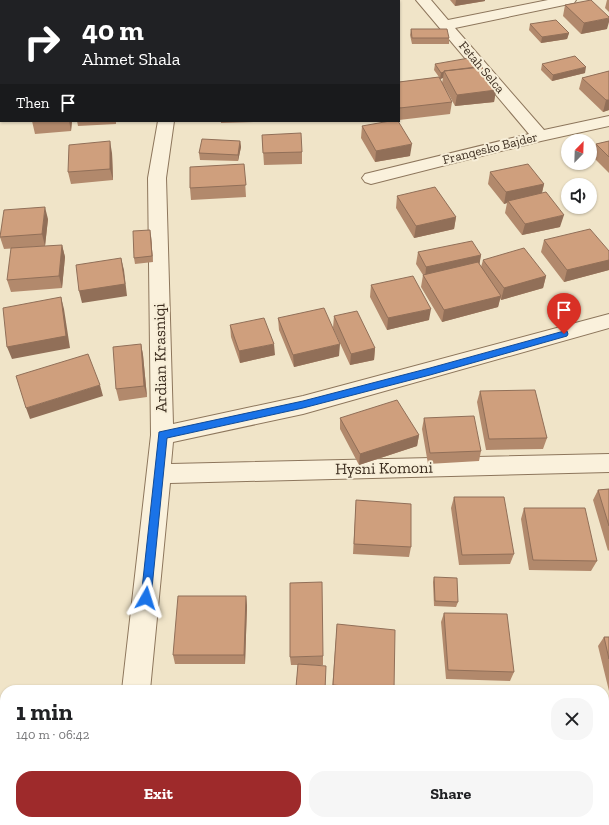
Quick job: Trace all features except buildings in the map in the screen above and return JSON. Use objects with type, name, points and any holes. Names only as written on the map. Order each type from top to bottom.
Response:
[{"type":"street","name":"Fetah Selca","points":[[424,0],[540,136]]},
{"type":"street","points":[[447,26],[569,0]]},
{"type":"street","name":"Franqesko Bajder","points":[[371,178],[540,136],[609,121]]},
{"type":"street","name":"Ardian Krasniqi","points":[[137,685],[162,435],[157,178],[166,122]]},
{"type":"street","points":[[162,435],[303,405],[609,321]]},
{"type":"street","name":"Hysni Komoni","points":[[159,474],[609,463]]},
{"type":"route","points":[[146,598],[162,435],[303,405],[564,334]]}]
